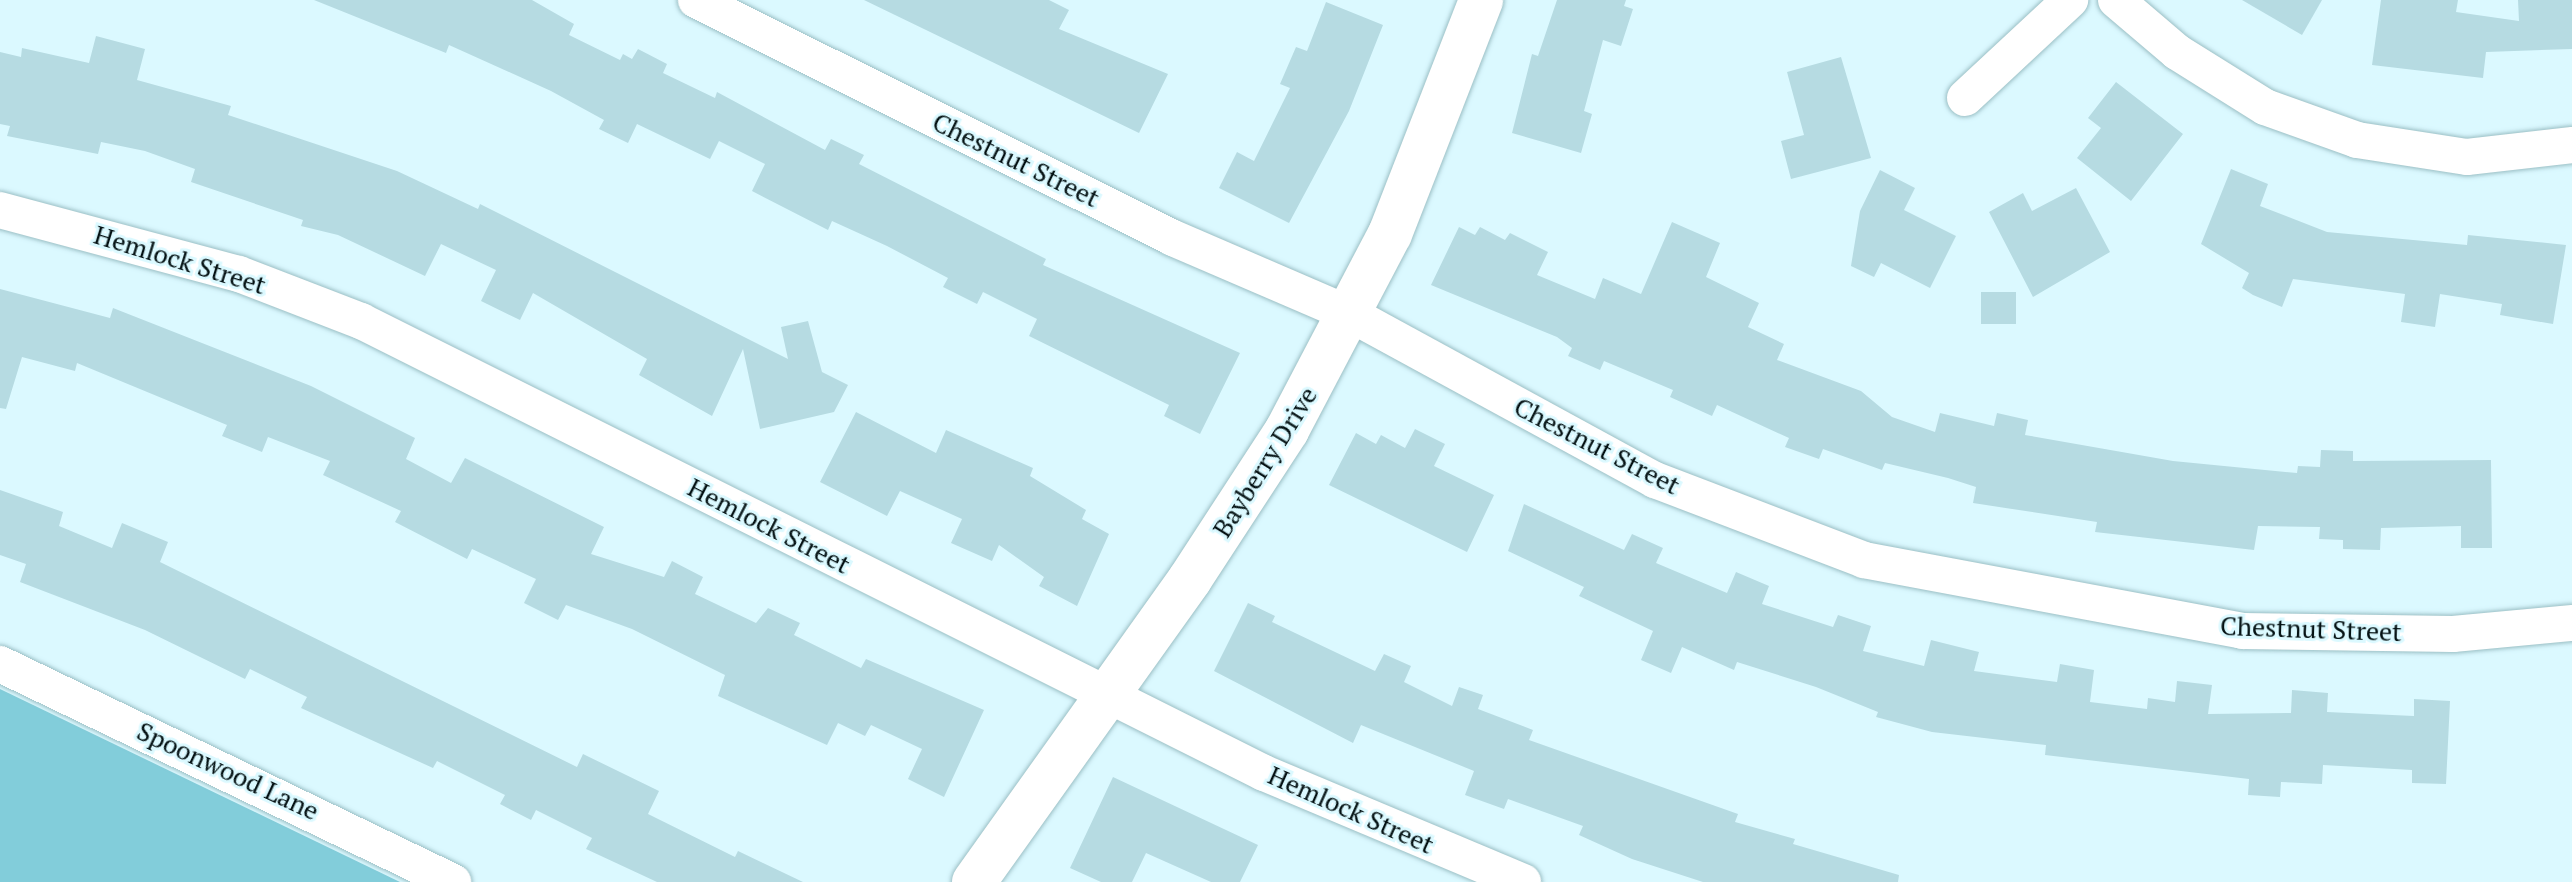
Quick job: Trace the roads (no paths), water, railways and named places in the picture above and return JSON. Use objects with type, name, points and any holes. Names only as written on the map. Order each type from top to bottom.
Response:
[{"type":"street","name":"Chestnut Street","points":[[696,0],[1173,238],[1352,315],[1655,480],[1864,560],[2242,631],[2453,634],[2572,623]]},
{"type":"street","name":"Bayberry Drive","points":[[974,882],[1254,482],[1352,315],[1438,122],[1481,0]]},
{"type":"street","points":[[1965,98],[2070,0]]},
{"type":"street","points":[[2116,0],[2177,52],[2265,107],[2357,140],[2467,157],[2572,145]]},
{"type":"street","name":"Hemlock Street","points":[[0,210],[239,274],[361,321],[1107,695],[1371,821],[1523,882]]},
{"type":"street","name":"Spoonwood Lane","points":[[0,664],[453,882]]}]
